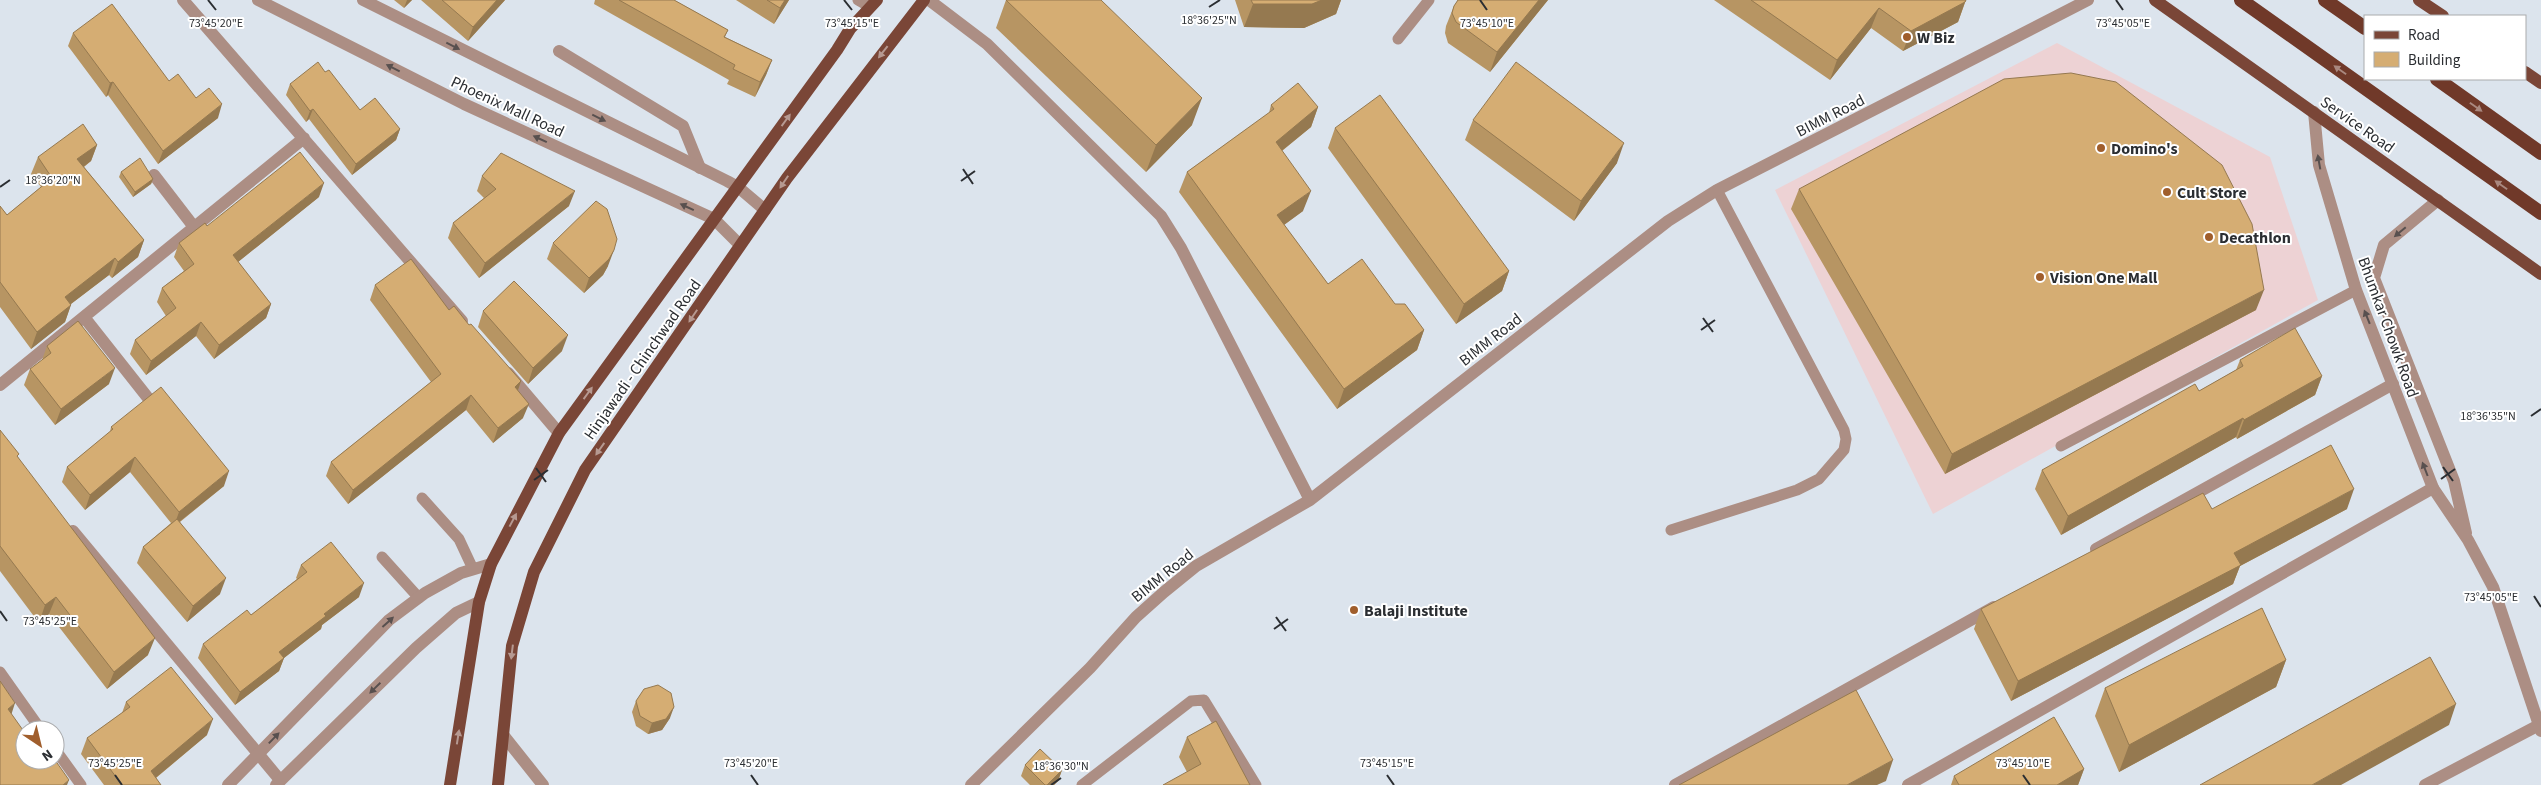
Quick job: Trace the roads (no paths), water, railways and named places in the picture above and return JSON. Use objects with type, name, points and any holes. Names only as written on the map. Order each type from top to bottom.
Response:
[{"type":"highway","points":[[2241,0],[2541,213]]},
{"type":"highway","points":[[2325,0],[2364,27]]},
{"type":"highway","points":[[2437,80],[2541,153]]},
{"type":"main road","name":"Hinjawadi - Chinchwad Road","points":[[498,785],[512,646],[534,572],[584,470],[787,178],[924,0]]},
{"type":"main road","name":"Service Road","points":[[2155,0],[2541,274]]},
{"type":"main road","points":[[2419,0],[2442,15]]},
{"type":"main road","name":"Hinjawadi - Chinchwad Road","points":[[450,785],[479,602],[491,564],[559,433],[837,50],[850,29],[874,3]]},
{"type":"main road","points":[[2526,73],[2541,83]]},
{"type":"street","points":[[183,0],[470,330]]},
{"type":"street","name":"Phoenix Mall Road","points":[[258,0],[464,104],[714,219],[740,245]]},
{"type":"street","name":"Phoenix Mall Road","points":[[363,0],[738,186],[765,210]]},
{"type":"street","points":[[929,0],[987,44],[1161,216],[1181,248],[1310,500]]},
{"type":"street","name":"BIMM Road","points":[[971,785],[1090,668],[1136,617],[1196,566],[1310,500],[1668,221],[1717,190],[2088,0]]},
{"type":"street","points":[[559,51],[683,126],[700,168]]},
{"type":"street","name":"Bhumkar Chowk Road","points":[[2314,112],[2319,165],[2356,290],[2432,488],[2468,540],[2493,587],[2540,728]]},
{"type":"street","points":[[0,385],[304,138]]},
{"type":"street","points":[[154,175],[194,227]]},
{"type":"street","name":"Bhumkar Chowk Road","points":[[2438,200],[2384,245],[2374,278],[2454,481],[2468,540]]},
{"type":"street","points":[[2356,290],[2374,278]]},
{"type":"street","points":[[84,317],[148,398]]},
{"type":"street","points":[[502,366],[559,433]]},
{"type":"street","points":[[2081,558],[2393,384]]},
{"type":"street","points":[[1908,785],[2432,488]]},
{"type":"street","points":[[63,519],[259,754],[278,783],[416,648],[456,613],[479,602]]},
{"type":"street","points":[[228,785],[389,620],[419,598],[461,573],[491,564]]},
{"type":"street","points":[[1675,785],[2004,601]]},
{"type":"street","points":[[2425,785],[2540,728]]},
{"type":"street","points":[[504,736],[544,785]]},
{"type":"lane","points":[[858,0],[874,3]]},
{"type":"lane","points":[[1398,39],[1429,0]]},
{"type":"lane","points":[[1671,530],[1797,490],[1819,479],[1844,450],[1846,439],[1844,430],[1717,190]]},
{"type":"lane","points":[[2061,446],[2356,290]]},
{"type":"lane","points":[[422,498],[459,539],[473,569]]},
{"type":"lane","points":[[382,557],[419,598]]},
{"type":"lane","points":[[0,672],[34,720]]},
{"type":"lane","points":[[1082,785],[1191,701],[1204,700],[1256,785]]},
{"type":"lane","points":[[65,763],[81,785]]},
{"type":"place","name":"W Biz","points":[[1907,37]]},
{"type":"place","name":"Domino's","points":[[2101,148]]},
{"type":"place","name":"Cult Store","points":[[2167,192]]},
{"type":"place","name":"Decathlon","points":[[2209,237]]},
{"type":"place","name":"Vision One Mall","points":[[2040,277]]},
{"type":"place","name":"Balaji Institute","points":[[1354,610]]}]
